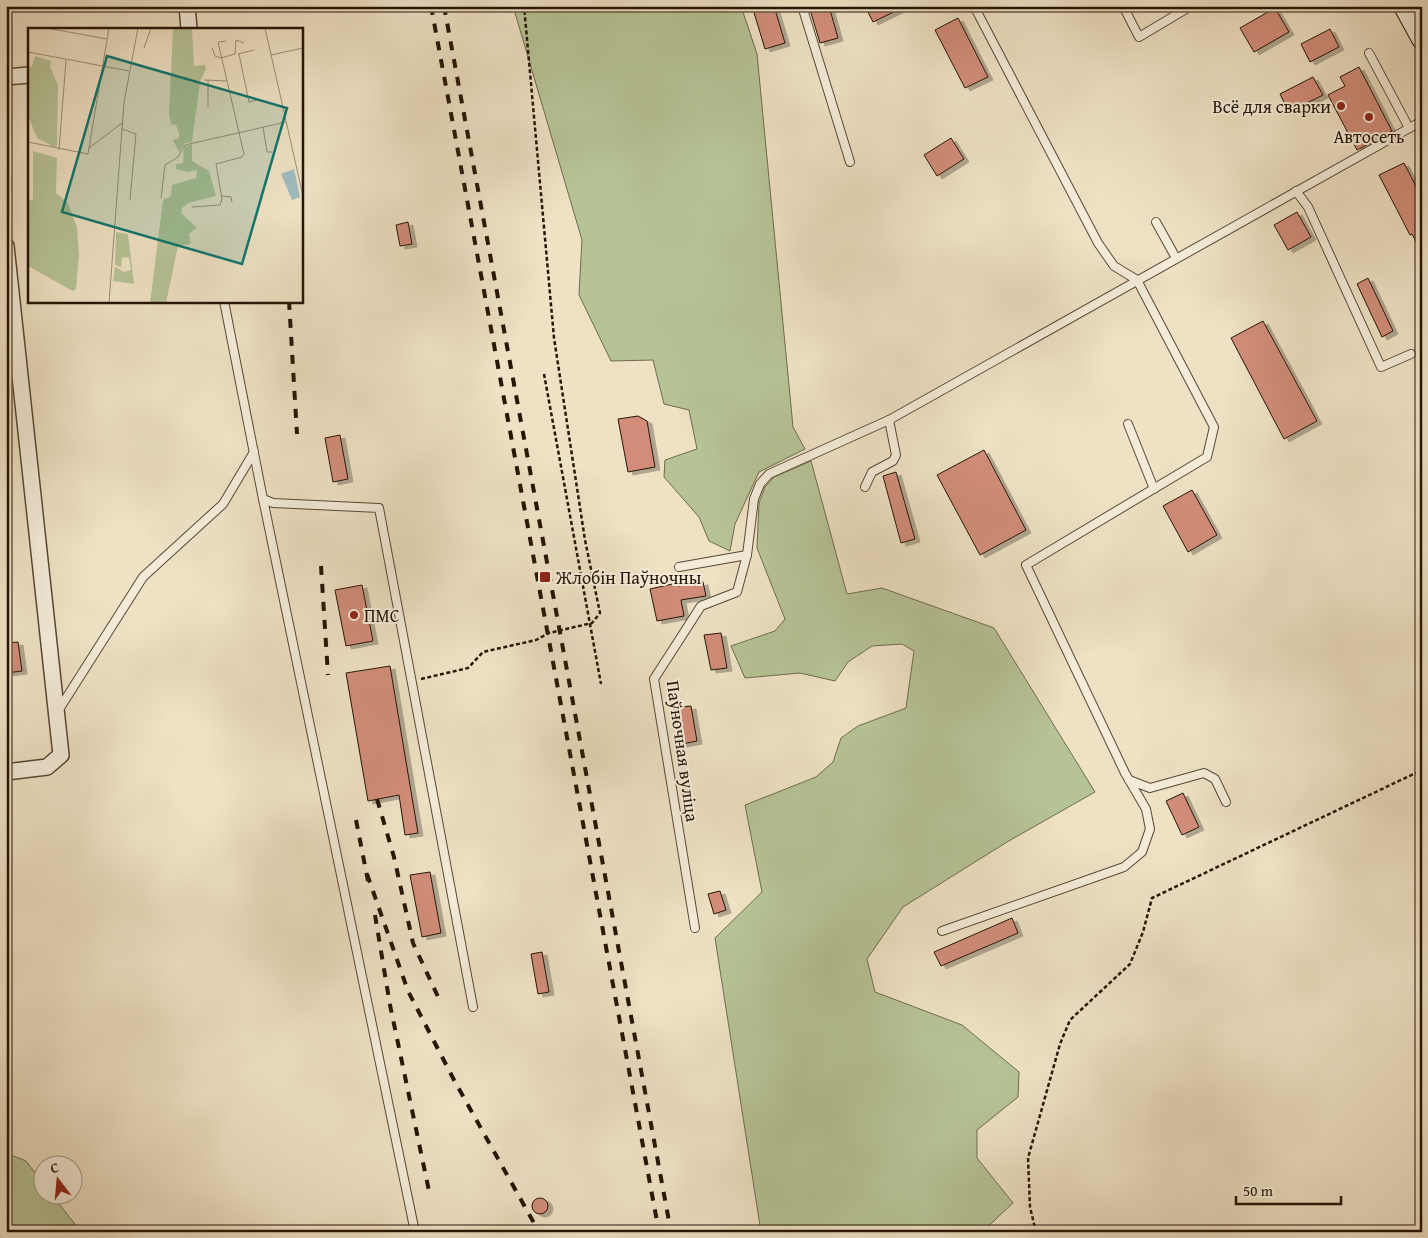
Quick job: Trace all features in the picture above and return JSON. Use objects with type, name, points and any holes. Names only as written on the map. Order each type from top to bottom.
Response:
[{"type":"main road","points":[[1404,6],[1422,39]]},
{"type":"street","points":[[187,6],[189,28]]},
{"type":"street","points":[[6,77],[28,75]]},
{"type":"street","points":[[6,246],[61,755],[47,767],[6,772]]},
{"type":"lane","points":[[802,6],[850,162]]},
{"type":"lane","points":[[942,931],[1124,867],[1142,852],[1150,829],[1146,809],[1129,780],[1026,565],[1207,457],[1214,427],[1137,280],[1114,266],[1098,242],[974,6]]},
{"type":"lane","points":[[1123,6],[1139,37],[1191,6]]},
{"type":"lane","points":[[1369,53],[1409,128]]},
{"type":"lane","points":[[679,567],[748,555],[754,499],[760,484],[769,474],[889,420],[1422,121]]},
{"type":"lane","points":[[1296,191],[1308,207],[1381,368],[1411,354]]},
{"type":"lane","points":[[1156,222],[1176,258]]},
{"type":"lane","points":[[224,302],[263,499],[415,1232]]},
{"type":"lane","points":[[865,487],[872,472],[893,461],[896,455],[889,420]]},
{"type":"lane","points":[[1128,424],[1154,489]]},
{"type":"lane","points":[[57,713],[142,578],[222,504],[254,452]]},
{"type":"lane","points":[[263,499],[273,503],[379,508],[473,1007]]},
{"type":"lane","name":"Паўночная вуліца","points":[[695,928],[654,679],[701,606],[736,592],[748,555]]},
{"type":"lane","points":[[1129,780],[1150,788],[1204,773],[1215,779],[1226,802]]},
{"type":"path","points":[[412,682],[468,668],[483,652],[536,640],[549,633],[590,623],[600,613],[585,540],[554,338],[524,6]]},
{"type":"path","points":[[544,374],[601,684]]},
{"type":"path","points":[[1032,1232],[1035,1228],[1030,1207],[1028,1158],[1060,1044],[1070,1020],[1130,964],[1143,932],[1152,898],[1422,770]]},
{"type":"green space","points":[[513,6],[741,6],[757,54],[793,427],[805,449],[759,472],[735,524],[730,551],[709,541],[699,517],[664,477],[665,460],[697,449],[689,410],[664,404],[653,360],[611,361],[579,295],[582,240]]},
{"type":"green space","points":[[811,461],[847,594],[882,588],[994,628],[1095,792],[1007,842],[903,907],[867,959],[875,992],[962,1025],[1019,1072],[1018,1097],[977,1130],[977,1158],[1013,1203],[982,1232],[761,1232],[715,938],[762,892],[745,805],[816,777],[833,762],[841,738],[858,726],[906,708],[914,651],[902,644],[872,646],[848,662],[835,681],[800,673],[745,678],[731,646],[775,631],[785,619],[757,548],[759,503],[765,487],[774,477]]},
{"type":"green space","points":[[6,1153],[26,1161],[32,1169],[32,1206],[61,1206],[81,1232],[6,1232]]},
{"type":"building","points":[[752,6],[774,6],[785,43],[765,49]]},
{"type":"building","points":[[809,6],[829,6],[838,38],[820,43]]},
{"type":"building","points":[[865,6],[906,6],[873,22]]},
{"type":"building","points":[[1275,8],[1289,32],[1254,52],[1240,28]]},
{"type":"building","points":[[958,18],[988,77],[965,88],[935,30]]},
{"type":"building","points":[[1330,29],[1339,47],[1310,62],[1301,44]]},
{"type":"building","points":[[1359,67],[1392,131],[1357,150],[1328,95],[1345,86],[1340,77]]},
{"type":"building","points":[[1313,77],[1323,95],[1289,112],[1280,94]]},
{"type":"building","points":[[951,138],[964,159],[937,176],[924,155]]},
{"type":"building","points":[[1404,163],[1422,198],[1422,253],[1412,234],[1410,235],[1379,175]]},
{"type":"building","points":[[1297,212],[1311,237],[1288,250],[1274,225]]},
{"type":"building","points":[[408,222],[412,244],[400,246],[396,225]]},
{"type":"building","points":[[1368,278],[1393,331],[1382,337],[1357,284]]},
{"type":"building","points":[[1263,321],[1317,421],[1284,439],[1231,338]]},
{"type":"building","points":[[638,416],[647,421],[655,467],[628,472],[618,419]]},
{"type":"building","points":[[340,435],[348,479],[333,482],[325,438]]},
{"type":"building","points":[[984,450],[1026,530],[980,555],[937,475]]},
{"type":"building","points":[[896,472],[915,539],[901,543],[883,476]]},
{"type":"building","points":[[1192,490],[1217,535],[1188,552],[1163,506]]},
{"type":"building","name":"Жлобін Паўночны","points":[[703,582],[706,596],[681,600],[684,616],[657,621],[650,589],[677,583],[678,586]]},
{"type":"building","name":"ПМС","points":[[362,585],[373,641],[346,646],[335,590]]},
{"type":"building","points":[[721,633],[727,668],[711,670],[704,635]]},
{"type":"building","points":[[18,642],[22,671],[6,673],[6,643]]},
{"type":"building","points":[[390,666],[418,833],[405,835],[399,795],[368,801],[346,673]]},
{"type":"building","points":[[691,706],[697,741],[682,744],[674,708]]},
{"type":"building","points":[[1183,793],[1199,827],[1182,835],[1166,801]]},
{"type":"building","points":[[430,872],[441,933],[422,937],[410,875]]},
{"type":"building","points":[[720,891],[726,910],[714,914],[708,894]]},
{"type":"building","points":[[1012,918],[1018,933],[941,966],[934,952]]},
{"type":"building","points":[[542,952],[549,992],[538,994],[531,954]]},
{"type":"building","points":[[540,1198],[546,1200],[548,1206],[546,1212],[540,1214],[534,1212],[532,1206],[534,1200]]},
{"type":"railway","points":[[431,6],[659,1232]]},
{"type":"railway","points":[[444,6],[671,1232]]},
{"type":"railway","points":[[289,302],[297,434]]},
{"type":"railway","points":[[321,566],[328,675]]},
{"type":"railway","points":[[377,799],[394,857],[413,943],[440,1001]]},
{"type":"railway","points":[[356,820],[368,881]]},
{"type":"railway","points":[[367,874],[408,991],[454,1080],[539,1232]]},
{"type":"railway","points":[[375,915],[390,1005],[429,1191]]},
{"type":"place","name":"Всё для сварки","points":[[1341,106]]},
{"type":"place","name":"Автосеть","points":[[1369,117]]},
{"type":"place","name":"Жлобін Паўночны","points":[[545,577]]},
{"type":"place","name":"ПМС","points":[[354,615]]}]
